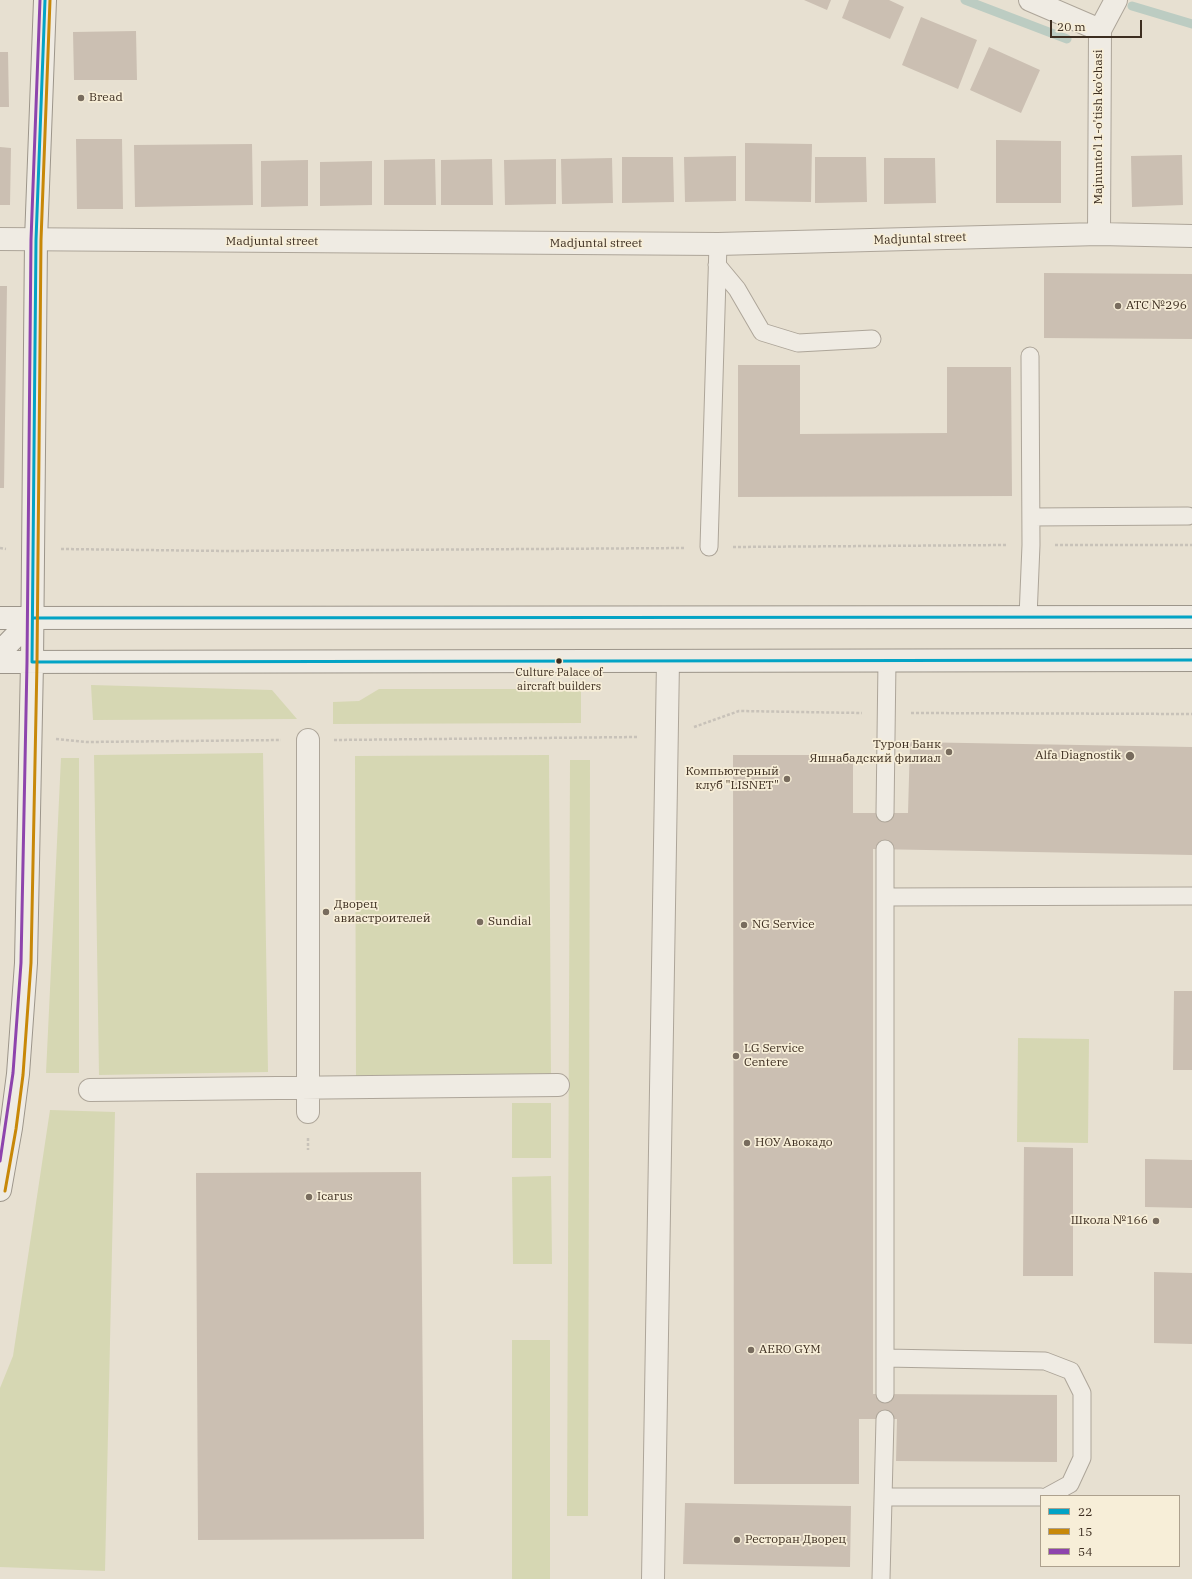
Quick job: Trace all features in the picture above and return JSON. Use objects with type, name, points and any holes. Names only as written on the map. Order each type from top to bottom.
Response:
[{"type":"main road","points":[[0,1190],[11,1128],[18,1074],[26,971],[33,618],[36,240],[44,0]]},
{"type":"main road","points":[[1030,0],[1100,30]]},
{"type":"main road","name":"Majnunto'l 1-o'tish ko'chasi","points":[[1099,234],[1100,30],[1116,0]]},
{"type":"main road","name":"Madjuntal street","points":[[0,240],[718,255],[1099,234],[1192,236]]},
{"type":"main road","points":[[0,618],[1192,617]]},
{"type":"main road","points":[[0,652],[33,618]]},
{"type":"main road","points":[[0,662],[1192,660]]},
{"type":"main road","points":[[653,1579],[668,661]]},
{"type":"main road","points":[[308,740],[308,1112]]},
{"type":"main road","points":[[90,1090],[558,1085]]},
{"type":"lane","points":[[718,255],[762,332],[798,343],[872,339]]},
{"type":"lane","points":[[709,547],[718,255]]},
{"type":"lane","points":[[1028,617],[1031,545],[1030,356]]},
{"type":"lane","points":[[1031,517],[1188,516]]},
{"type":"lane","points":[[885,813],[887,660]]},
{"type":"lane","points":[[885,849],[886,1394]]},
{"type":"lane","points":[[885,897],[1192,896]]},
{"type":"lane","points":[[885,1358],[1045,1362],[1071,1371],[1082,1393],[1082,1458],[1070,1484],[1050,1495]]},
{"type":"lane","points":[[881,1579],[885,1419]]},
{"type":"lane","points":[[883,1497],[1040,1498]]},
{"type":"path","points":[[0,548],[227,551],[1192,545]]},
{"type":"path","points":[[30,736],[87,742],[667,737],[739,711],[1192,714]]},
{"type":"green space","points":[[91,685],[272,690],[297,719],[93,720]]},
{"type":"green space","points":[[379,689],[581,689],[581,723],[333,724],[333,702],[359,701]]},
{"type":"green space","points":[[263,753],[268,1072],[99,1075],[94,755]]},
{"type":"green space","points":[[549,755],[551,1076],[356,1076],[355,756]]},
{"type":"green space","points":[[61,758],[79,758],[79,1073],[46,1073]]},
{"type":"green space","points":[[570,760],[590,760],[588,1516],[567,1516]]},
{"type":"green space","points":[[1018,1038],[1089,1039],[1088,1143],[1017,1142]]},
{"type":"green space","points":[[512,1103],[551,1103],[551,1158],[512,1158]]},
{"type":"green space","points":[[50,1110],[115,1112],[105,1571],[0,1567],[0,1388],[13,1356]]},
{"type":"green space","points":[[551,1176],[552,1264],[513,1264],[512,1177]]},
{"type":"green space","points":[[512,1340],[550,1340],[550,1579],[512,1579]]},
{"type":"building","points":[[804,0],[831,0],[827,10]]},
{"type":"building","points":[[849,0],[889,0],[904,7],[890,39],[842,18]]},
{"type":"building","points":[[921,17],[977,40],[958,89],[902,65]]},
{"type":"building","points":[[136,31],[137,80],[74,80],[73,32]]},
{"type":"building","points":[[989,47],[1040,70],[1021,113],[970,90]]},
{"type":"building","points":[[0,52],[8,52],[9,107],[0,107]]},
{"type":"building","points":[[76,139],[122,139],[123,209],[77,209]]},
{"type":"building","points":[[996,140],[1061,141],[1061,203],[996,203]]},
{"type":"building","points":[[745,143],[812,144],[811,202],[745,201]]},
{"type":"building","points":[[252,144],[253,205],[135,207],[134,145]]},
{"type":"building","points":[[0,147],[11,148],[10,205],[0,205]]},
{"type":"building","points":[[1182,155],[1183,205],[1132,207],[1131,156]]},
{"type":"building","points":[[736,156],[736,201],[685,202],[684,157]]},
{"type":"building","points":[[622,157],[673,157],[674,202],[622,203]]},
{"type":"building","points":[[815,157],[866,157],[867,202],[815,203]]},
{"type":"building","points":[[612,158],[613,203],[562,204],[561,159]]},
{"type":"building","points":[[884,158],[935,158],[936,203],[884,204]]},
{"type":"building","points":[[435,159],[436,205],[384,205],[384,160]]},
{"type":"building","points":[[492,159],[493,205],[441,205],[441,160]]},
{"type":"building","points":[[556,159],[556,204],[505,205],[504,160]]},
{"type":"building","points":[[308,160],[308,206],[261,207],[261,161]]},
{"type":"building","points":[[372,161],[372,205],[320,206],[320,162]]},
{"type":"building","name":"АТС №296","points":[[1044,273],[1192,274],[1192,339],[1044,338]]},
{"type":"building","points":[[0,286],[7,286],[4,488],[0,488]]},
{"type":"building","points":[[738,365],[800,365],[800,434],[947,433],[947,367],[1011,367],[1012,496],[738,497]]},
{"type":"building","points":[[910,742],[1192,747],[1192,855],[873,849],[873,1394],[1057,1395],[1057,1462],[896,1461],[897,1419],[859,1419],[859,1484],[734,1484],[733,755],[853,755],[853,813],[908,813]]},
{"type":"building","points":[[1174,991],[1192,991],[1192,1070],[1173,1070]]},
{"type":"building","points":[[1024,1147],[1073,1148],[1073,1276],[1023,1276]]},
{"type":"building","points":[[1145,1159],[1192,1160],[1192,1208],[1145,1207]]},
{"type":"building","points":[[421,1172],[424,1539],[198,1540],[196,1173]]},
{"type":"building","points":[[1154,1272],[1192,1273],[1192,1344],[1154,1343]]},
{"type":"building","points":[[685,1503],[851,1506],[850,1567],[683,1564]]},
{"type":"waterway","points":[[965,0],[1067,39]]},
{"type":"waterway","points":[[1132,6],[1192,24]]},
{"type":"transit line","name":"54","points":[[0,1161],[13,1073],[21,963],[27,662],[31,240],[40,0]]},
{"type":"transit line","name":"22","points":[[45,0],[36,240],[32,662],[1192,660]]},
{"type":"transit line","name":"15","points":[[5,1191],[16,1129],[23,1075],[31,963],[37,662],[41,240],[50,0]]},
{"type":"transit line","name":"22","points":[[33,618],[1192,617]]},
{"type":"place","name":"Bread","points":[[81,98]]},
{"type":"place","name":"АТС №296","points":[[1118,306]]},
{"type":"place","name":"Culture Palace of aircraft builders","points":[[559,661]]},
{"type":"place","name":"Турон Банк Яшнабадский филиал","points":[[949,752]]},
{"type":"place","name":"Alfa Diagnostik","points":[[1130,756]]},
{"type":"place","name":"Компьютерный клуб \"LISNET\"","points":[[787,779]]},
{"type":"place","name":"Дворец авиастроителей","points":[[326,912]]},
{"type":"place","name":"Sundial","points":[[480,922]]},
{"type":"place","name":"NG Service","points":[[744,925]]},
{"type":"place","name":"LG Service Centere","points":[[736,1056]]},
{"type":"place","name":"НОУ Авокадо","points":[[747,1143]]},
{"type":"place","name":"Icarus","points":[[309,1197]]},
{"type":"place","name":"Школа №166","points":[[1156,1221]]},
{"type":"place","name":"AERO GYM","points":[[751,1350]]},
{"type":"place","name":"Ресторан Дворец","points":[[737,1540]]}]
